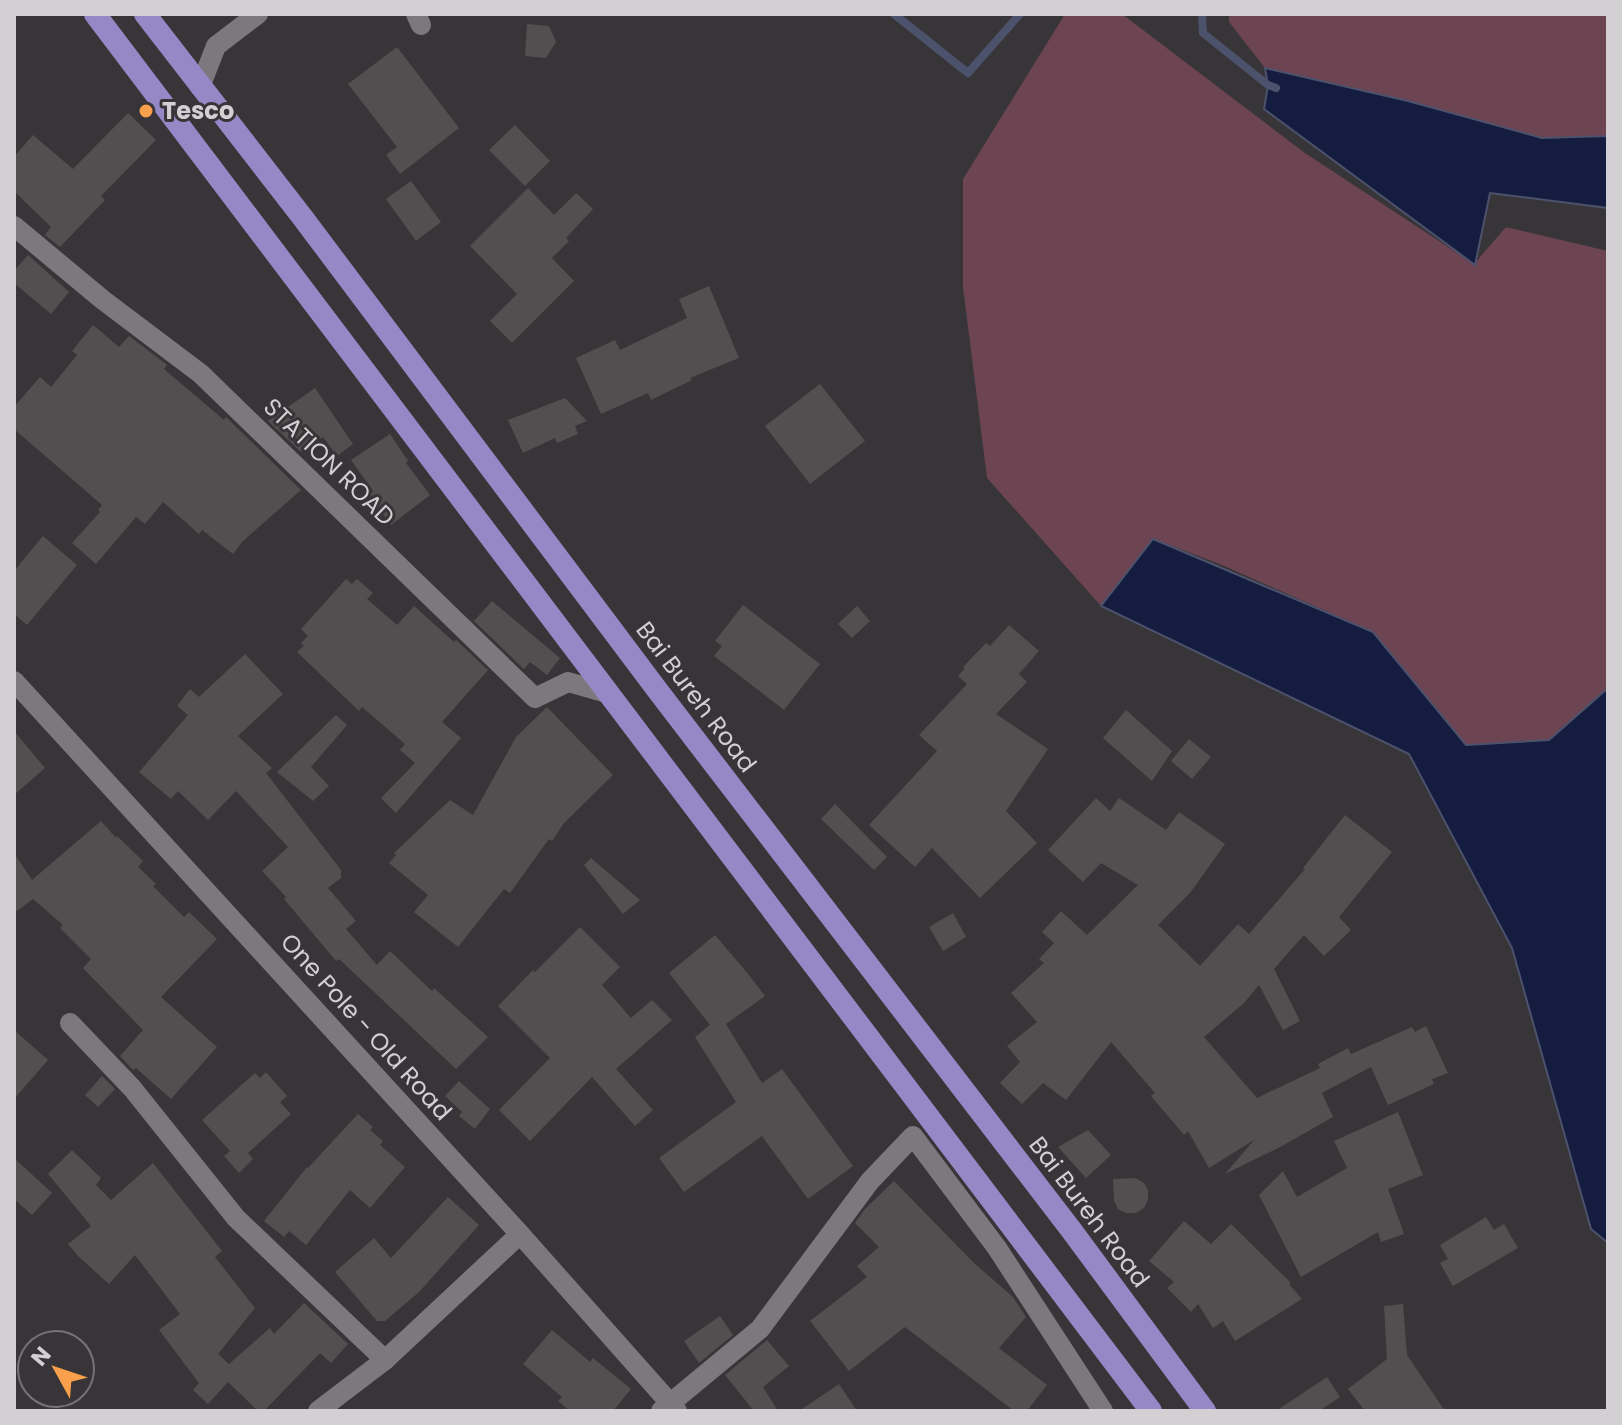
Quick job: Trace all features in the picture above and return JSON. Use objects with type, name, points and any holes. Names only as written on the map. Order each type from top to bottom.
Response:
[{"type":"highway","points":[[95,14],[1151,1411]]},
{"type":"highway","name":"Bai Bureh Road","points":[[145,14],[1072,1231],[1205,1411]]},
{"type":"street","points":[[200,87],[216,46],[258,14]]},
{"type":"street","name":"STATION ROAD","points":[[14,226],[103,300],[201,374],[535,698],[568,682],[610,694]]},
{"type":"street","name":"One Pole - Old Road","points":[[14,681],[520,1234],[669,1408]]},
{"type":"street","points":[[70,1023],[132,1088],[236,1218],[385,1360]]},
{"type":"street","points":[[669,1408],[760,1329],[870,1181],[913,1136],[997,1248],[1103,1411]]},
{"type":"street","points":[[318,1411],[385,1360],[520,1234]]},
{"type":"shaded area","points":[[1065,14],[1122,14],[1305,153],[1474,264],[1506,227],[1608,251],[1608,688],[1549,740],[1466,745],[1373,632],[1222,565],[1154,539],[1101,606],[987,478],[963,287],[963,179]]},
{"type":"shaded area","points":[[1229,14],[1608,14],[1608,136],[1542,138],[1408,101],[1307,94],[1265,68],[1229,22]]},
{"type":"water","points":[[1265,68],[1408,101],[1542,138],[1608,136],[1608,208],[1490,193],[1475,265],[1264,109],[1268,85]]},
{"type":"water","points":[[1153,539],[1373,632],[1466,745],[1549,740],[1608,688],[1608,1243],[1591,1229],[1512,948],[1409,754],[1101,606]]},
{"type":"building","points":[[527,24],[549,26],[556,42],[546,58],[525,56]]},
{"type":"building","points":[[397,47],[459,128],[400,174],[386,155],[397,147],[348,84]]},
{"type":"building","points":[[128,113],[156,140],[101,196],[105,200],[60,247],[45,235],[51,227],[14,191],[14,157],[33,135],[73,169]]},
{"type":"building","points":[[515,125],[550,161],[525,186],[489,150]]},
{"type":"building","points":[[411,181],[441,222],[416,241],[386,199]]},
{"type":"building","points":[[528,188],[554,215],[576,193],[593,209],[552,258],[574,281],[512,343],[490,321],[517,294],[470,246]]},
{"type":"building","points":[[28,255],[69,292],[51,314],[14,283],[14,271]]},
{"type":"building","points":[[709,286],[739,358],[690,378],[692,380],[651,400],[648,393],[601,414],[576,358],[615,340],[620,350],[687,318],[679,299]]},
{"type":"building","points":[[93,325],[119,347],[129,336],[167,365],[164,369],[224,420],[226,417],[301,490],[243,541],[233,554],[202,530],[199,534],[163,502],[145,524],[136,517],[96,564],[72,543],[100,512],[98,510],[102,505],[14,429],[14,407],[40,377],[51,387],[77,355],[72,351]]},
{"type":"building","points":[[820,384],[865,441],[810,484],[765,426]]},
{"type":"building","points":[[315,388],[353,444],[337,456],[323,437],[301,452],[268,421]]},
{"type":"building","points":[[565,398],[587,421],[575,426],[578,434],[557,443],[555,438],[523,453],[508,420]]},
{"type":"building","points":[[390,434],[408,461],[406,463],[430,495],[391,525],[369,495],[373,491],[351,460]]},
{"type":"building","points":[[43,536],[77,565],[27,625],[14,614],[14,571]]},
{"type":"building","points":[[346,579],[352,584],[357,579],[373,593],[367,599],[397,625],[414,606],[488,670],[442,722],[461,738],[396,813],[381,798],[415,763],[400,750],[405,744],[362,707],[359,711],[297,652],[308,636],[301,629]]},
{"type":"building","points":[[492,601],[560,658],[547,675],[530,662],[524,669],[474,621]]},
{"type":"building","points":[[743,605],[820,664],[784,710],[714,656],[722,646],[715,641]]},
{"type":"building","points":[[857,606],[870,621],[852,638],[838,624]]},
{"type":"building","points":[[1009,625],[1039,651],[1019,674],[1027,682],[996,714],[1048,749],[1006,811],[1037,843],[980,898],[932,848],[915,867],[869,825],[937,751],[919,735],[967,684],[958,676],[963,667],[986,643],[990,646]]},
{"type":"building","points":[[245,654],[283,694],[238,736],[272,768],[266,773],[341,870],[341,878],[328,888],[356,921],[346,929],[377,965],[390,951],[488,1037],[456,1069],[339,959],[336,961],[284,899],[286,897],[262,871],[288,847],[236,791],[208,820],[178,791],[171,799],[139,772],[188,715],[177,706],[190,689],[199,697]]},
{"type":"building","points":[[547,707],[613,775],[564,823],[552,841],[549,839],[510,893],[504,889],[458,947],[414,912],[428,895],[389,863],[396,855],[394,853],[450,800],[473,815],[516,737]]},
{"type":"building","points":[[1126,710],[1172,751],[1152,781],[1103,738]]},
{"type":"building","points":[[336,715],[347,725],[311,767],[329,786],[313,801],[277,772]]},
{"type":"building","points":[[14,731],[45,768],[14,795]]},
{"type":"building","points":[[1189,739],[1211,757],[1192,779],[1171,761]]},
{"type":"building","points":[[1096,798],[1110,811],[1119,798],[1166,830],[1179,812],[1225,844],[1190,893],[1158,925],[1200,966],[1238,924],[1249,934],[1305,869],[1345,815],[1392,852],[1339,917],[1351,930],[1324,956],[1304,935],[1274,969],[1300,1021],[1283,1030],[1259,985],[1244,1003],[1204,1037],[1257,1098],[1320,1068],[1318,1064],[1348,1048],[1351,1054],[1412,1027],[1415,1032],[1426,1026],[1448,1073],[1432,1079],[1434,1084],[1388,1105],[1371,1067],[1322,1093],[1333,1117],[1225,1174],[1254,1140],[1209,1168],[1188,1131],[1184,1135],[1151,1096],[1155,1093],[1111,1042],[1066,1100],[1043,1083],[1022,1104],[1000,1083],[1020,1062],[1007,1046],[1037,1022],[1011,993],[1044,963],[1039,959],[1054,943],[1042,932],[1061,911],[1087,935],[1138,885],[1101,863],[1083,882],[1048,850]]},
{"type":"building","points":[[835,804],[887,857],[874,870],[821,819]]},
{"type":"building","points":[[101,821],[143,861],[138,867],[156,884],[153,886],[184,917],[189,912],[217,939],[161,997],[217,1047],[171,1099],[120,1056],[143,1030],[83,968],[91,959],[60,928],[63,925],[33,899],[14,913],[14,853],[32,880]]},
{"type":"building","points":[[591,858],[640,900],[623,914],[584,865]]},
{"type":"building","points":[[953,913],[966,937],[943,951],[929,927]]},
{"type":"building","points":[[580,927],[620,967],[602,985],[631,1018],[652,1000],[672,1020],[616,1069],[653,1110],[635,1126],[592,1077],[530,1141],[499,1110],[550,1058],[498,1006]]},
{"type":"building","points":[[715,935],[765,996],[726,1024],[762,1083],[782,1069],[853,1166],[808,1199],[762,1136],[684,1192],[659,1158],[736,1102],[695,1037],[710,1025],[669,973]]},
{"type":"building","points":[[14,1030],[48,1060],[14,1099]]},
{"type":"building","points":[[266,1072],[287,1096],[280,1102],[291,1114],[248,1153],[253,1159],[239,1173],[224,1156],[230,1151],[202,1120],[255,1073],[260,1078]]},
{"type":"building","points":[[102,1076],[115,1089],[98,1107],[85,1095]]},
{"type":"building","points":[[459,1081],[490,1109],[475,1129],[459,1116],[462,1112],[445,1096]]},
{"type":"building","points":[[1398,1112],[1423,1175],[1388,1189],[1404,1234],[1381,1242],[1378,1232],[1301,1277],[1259,1195],[1283,1171],[1297,1197],[1347,1168],[1334,1141]]},
{"type":"building","points":[[358,1114],[383,1141],[380,1145],[405,1167],[370,1208],[350,1190],[306,1245],[289,1231],[284,1237],[264,1221],[307,1167]]},
{"type":"building","points":[[1088,1130],[1111,1155],[1086,1178],[1058,1147]]},
{"type":"building","points":[[72,1150],[101,1178],[96,1185],[111,1200],[153,1163],[222,1251],[215,1257],[255,1308],[218,1354],[229,1364],[270,1328],[274,1334],[304,1303],[348,1344],[331,1363],[320,1353],[264,1411],[258,1411],[228,1382],[208,1404],[193,1390],[199,1383],[159,1330],[180,1314],[135,1255],[109,1284],[68,1244],[91,1226],[48,1174]]},
{"type":"building","points":[[14,1158],[52,1193],[32,1215],[14,1199]]},
{"type":"building","points":[[1135,1178],[1144,1183],[1148,1200],[1144,1208],[1136,1213],[1126,1213],[1118,1209],[1114,1201],[1113,1179]]},
{"type":"building","points":[[894,1181],[974,1263],[1013,1297],[1026,1317],[999,1348],[1047,1385],[1027,1411],[1014,1411],[905,1327],[849,1371],[810,1321],[867,1277],[857,1266],[879,1247],[855,1223]]},
{"type":"building","points":[[448,1197],[479,1225],[419,1292],[385,1321],[377,1321],[335,1272],[374,1238],[391,1258]]},
{"type":"building","points":[[1486,1217],[1494,1230],[1504,1224],[1518,1248],[1453,1286],[1440,1263],[1448,1259],[1440,1245]]},
{"type":"building","points":[[1184,1221],[1211,1244],[1231,1224],[1291,1283],[1302,1299],[1235,1341],[1223,1321],[1213,1328],[1198,1304],[1191,1312],[1167,1288],[1174,1282],[1149,1261]]},
{"type":"building","points":[[1403,1304],[1407,1355],[1445,1411],[1365,1411],[1348,1389],[1387,1359],[1384,1306]]},
{"type":"building","points":[[720,1316],[733,1335],[699,1363],[684,1341]]},
{"type":"building","points":[[552,1330],[590,1362],[593,1358],[631,1389],[613,1411],[570,1411],[558,1401],[562,1397],[523,1364]]},
{"type":"building","points":[[767,1340],[789,1366],[763,1387],[778,1411],[754,1411],[725,1375]]},
{"type":"building","points":[[1327,1377],[1340,1397],[1319,1411],[1276,1411]]},
{"type":"building","points":[[839,1384],[857,1411],[799,1411]]},
{"type":"waterway","points":[[894,14],[968,73],[1020,14]]},
{"type":"waterway","points":[[1202,14],[1203,33],[1268,85],[1276,88]]},
{"type":"place","name":"Tesco","points":[[146,111]]}]
